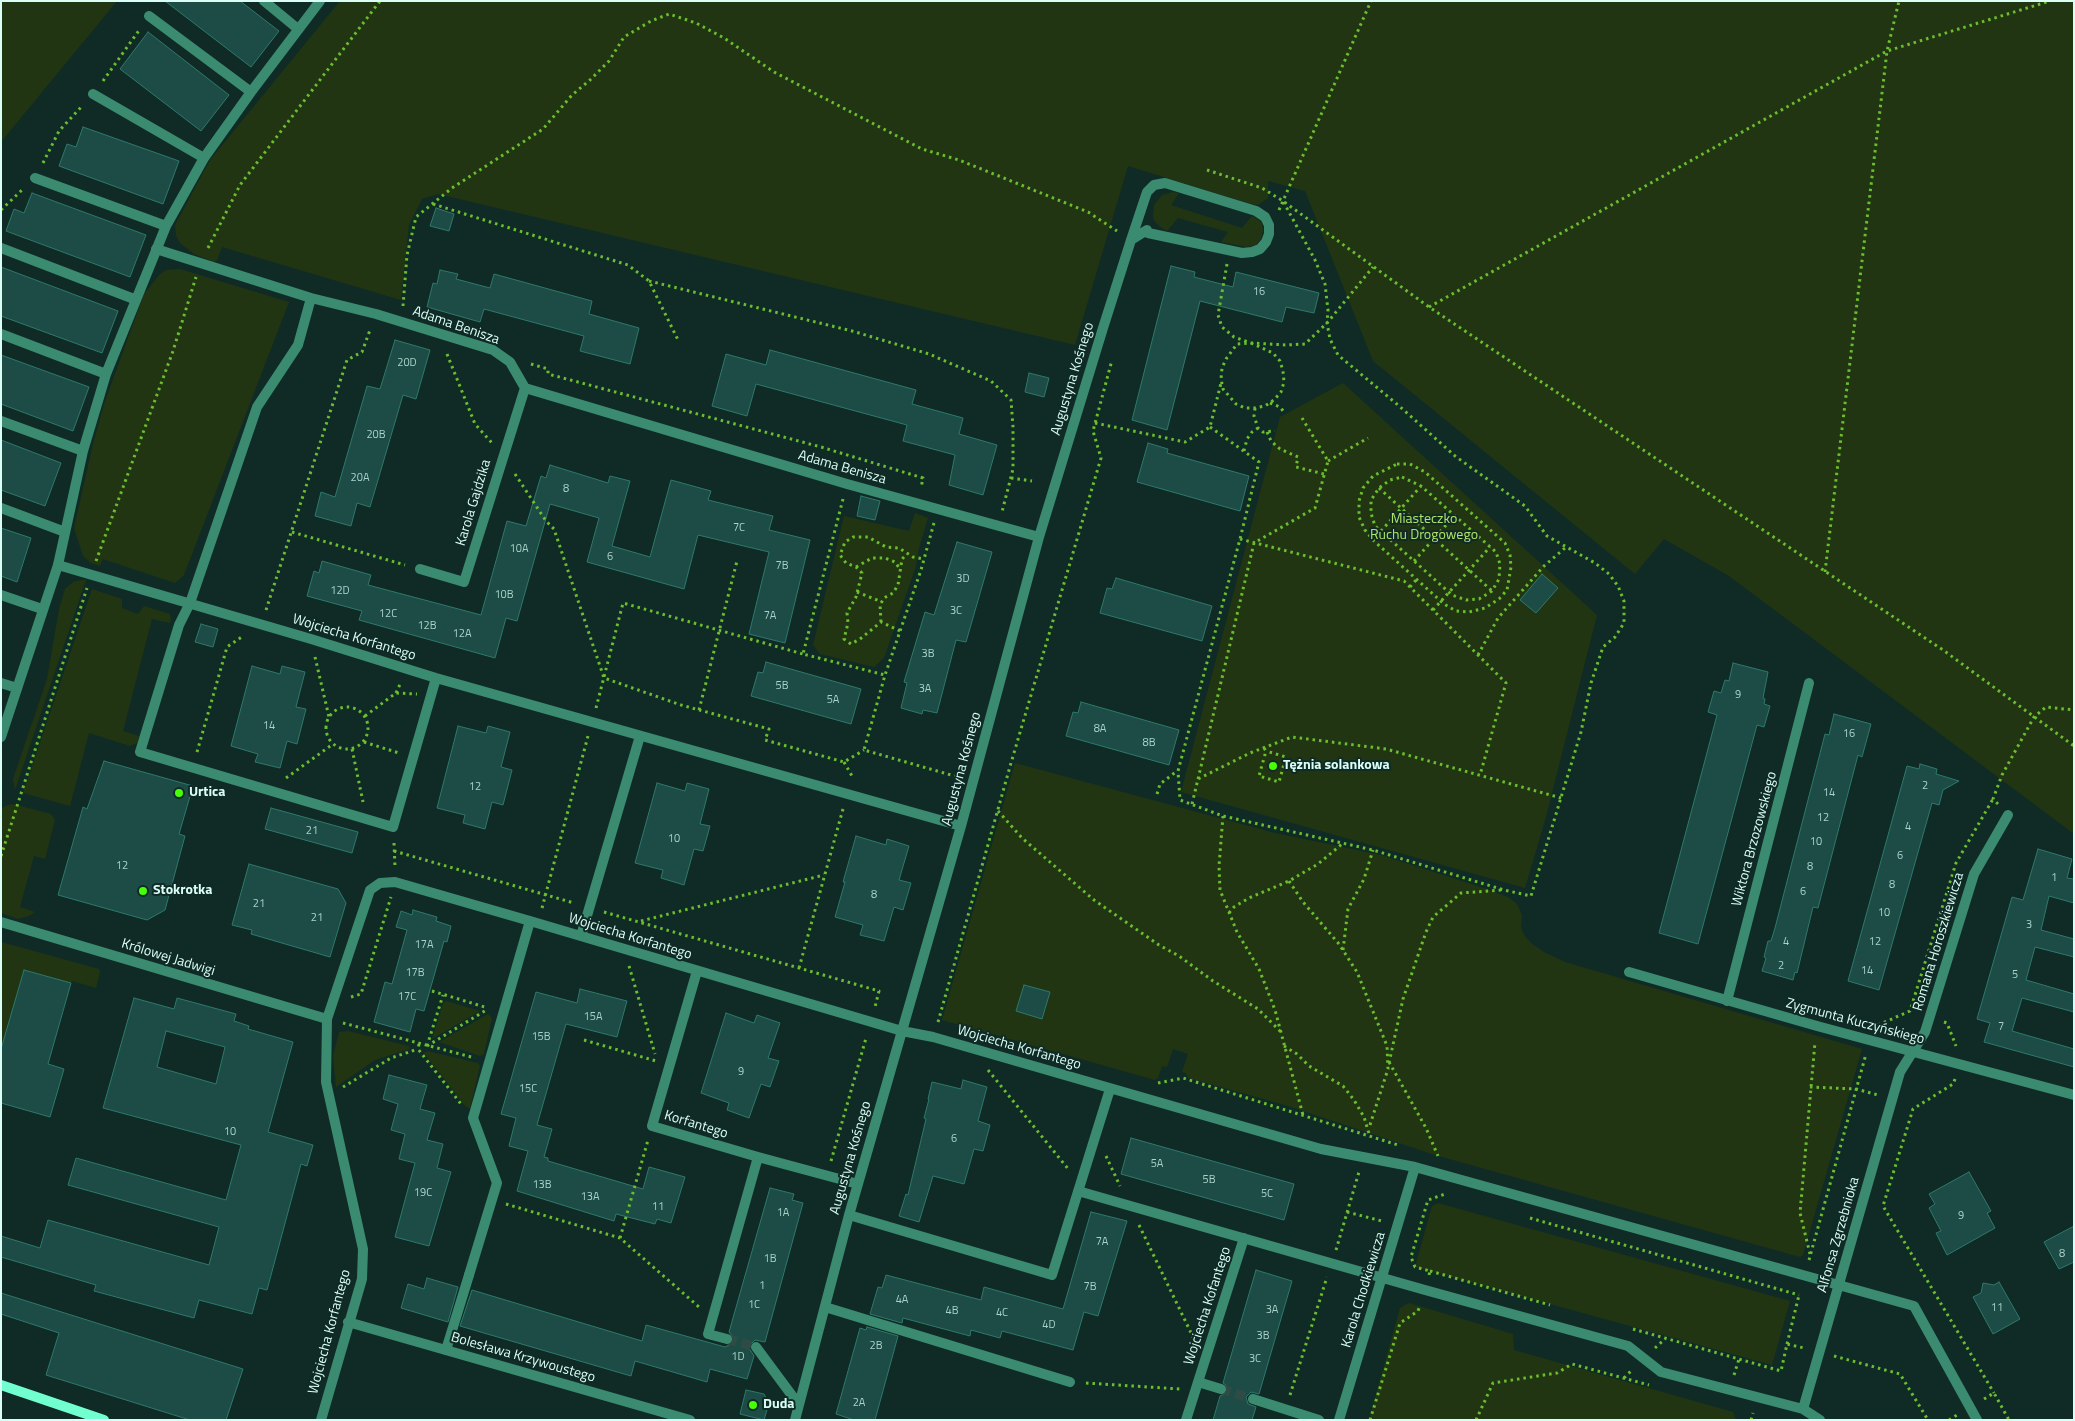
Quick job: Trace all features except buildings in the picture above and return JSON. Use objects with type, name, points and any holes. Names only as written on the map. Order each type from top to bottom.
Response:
[{"type":"street","points":[[264,1],[298,29]]},
{"type":"street","points":[[1,737],[58,565],[83,451],[106,374],[134,299],[166,226],[204,158],[320,1]]},
{"type":"street","points":[[149,16],[251,92]]},
{"type":"street","points":[[93,94],[204,158]]},
{"type":"street","points":[[35,178],[166,226]]},
{"type":"street","name":"Augustyna Kośnego","points":[[795,1420],[849,1215],[961,826],[1039,537],[1147,192],[1154,185],[1165,183],[1256,211],[1265,217],[1269,225],[1269,234]]},
{"type":"street","points":[[1131,240],[1147,230],[1148,233],[1242,253],[1260,249],[1266,242],[1269,234]]},
{"type":"street","points":[[1,248],[134,299]]},
{"type":"street","name":"Adama Benisza","points":[[156,249],[311,298],[376,314],[493,350],[510,362],[526,388],[847,484],[1039,537]]},
{"type":"street","points":[[311,298],[298,345],[257,407],[190,603],[179,625],[140,752],[393,827],[436,678]]},
{"type":"street","points":[[1,334],[106,374]]},
{"type":"street","name":"Karola Gajdzika","points":[[420,569],[464,582],[526,388]]},
{"type":"street","points":[[1,421],[83,451]]},
{"type":"street","points":[[1,508],[65,532]]},
{"type":"street","name":"Wojciecha Korfantego","points":[[58,565],[311,639],[436,678],[961,826]]},
{"type":"street","points":[[1,595],[42,609]]},
{"type":"street","points":[[1,683],[17,688]]},
{"type":"street","name":"Wiktora Brzozowskiego","points":[[1727,1001],[1809,683]]},
{"type":"street","points":[[581,936],[640,736]]},
{"type":"street","name":"Romana Horoszkiewicza","points":[[1912,1052],[1925,1032],[1974,874],[2008,816]]},
{"type":"street","name":"Wojciecha Korfantego","points":[[321,1419],[362,1279],[363,1249],[326,1082],[327,1019],[370,890],[380,883],[395,882],[697,972],[902,1031],[933,1037],[1320,1150],[1415,1168],[1914,1306],[1977,1420]]},
{"type":"street","points":[[446,1350],[497,1183],[473,1118],[530,921]]},
{"type":"street","name":"Królowej Jadwigi","points":[[1,922],[327,1019]]},
{"type":"street","name":"Korfantego","points":[[697,972],[652,1126],[858,1184]]},
{"type":"street","name":"Zygmunta Kuczyńskiego","points":[[1629,972],[1959,1066],[2074,1095]]},
{"type":"street","name":"Alfonsa Zgrzebnioka","points":[[1803,1410],[1900,1072],[1912,1052]]},
{"type":"street","points":[[849,1215],[1052,1275],[1110,1089]]},
{"type":"street","points":[[727,1339],[708,1334],[758,1157]]},
{"type":"street","name":"Karola Chodkiewicza","points":[[1339,1420],[1415,1168]]},
{"type":"street","points":[[1079,1188],[1130,1206],[1628,1346],[1661,1372],[1803,1410],[1820,1420]]},
{"type":"street","name":"Wojciecha Kofantego","points":[[1186,1420],[1244,1238]]},
{"type":"street","points":[[825,1307],[1070,1382]]},
{"type":"street","name":"Bolesława Krzywoustego","points":[[348,1322],[690,1420]]},
{"type":"street","points":[[756,1347],[799,1405]]},
{"type":"street","points":[[1,1385],[104,1420]]},
{"type":"street","name":"Wojciecha Kofantego","points":[[1197,1386],[1221,1389]]},
{"type":"street","points":[[1254,1399],[1319,1420]]},
{"type":"path","points":[[1,856],[92,574],[173,350],[200,264],[240,185],[380,1]]},
{"type":"path","points":[[1269,234],[1371,1]]},
{"type":"path","points":[[1825,572],[1886,51],[1899,1]]},
{"type":"path","points":[[1429,307],[1886,51],[2050,1]]},
{"type":"path","points":[[403,311],[407,255],[416,217],[452,188],[543,129],[572,95],[609,61],[624,37],[651,21],[669,14],[696,23],[724,38],[774,72],[922,149],[959,160],[1088,212],[1131,240]]},
{"type":"path","points":[[1207,170],[1262,188],[1283,201],[1429,307],[1942,650],[2074,746]]},
{"type":"path","points":[[1210,427],[1259,462],[1178,771],[1180,800],[1223,816],[1373,850],[1504,890],[1531,896],[1581,732],[1591,683],[1603,647],[1615,637],[1624,623],[1624,602],[1618,586],[1609,574],[1595,563],[1565,548],[1547,536],[1525,506],[1455,456],[1398,404],[1338,355],[1330,339],[1327,323],[1328,310],[1325,284],[1306,243],[1283,201]]},
{"type":"path","points":[[433,204],[628,265],[649,281],[760,308],[919,351],[992,381],[1011,400],[1014,469],[1002,512]]},
{"type":"path","points":[[1222,383],[1228,397],[1236,404],[1245,408],[1256,408],[1269,403],[1280,392],[1284,382],[1284,371],[1280,361],[1273,353],[1234,337],[1222,327],[1218,315],[1228,260]]},
{"type":"path","points":[[1094,423],[1186,442],[1210,427],[1222,383],[1222,368],[1237,344],[1305,344],[1327,323],[1373,267]]},
{"type":"path","points":[[649,281],[679,342]]},
{"type":"path","points":[[192,768],[227,647],[260,624],[292,532],[347,360],[362,352],[376,314]]},
{"type":"path","points":[[446,336],[444,347],[475,424],[503,456],[546,521],[554,529],[604,678],[699,710],[768,729],[765,740],[844,762],[852,776],[799,968]]},
{"type":"path","points":[[933,1037],[1101,458],[1093,431],[1094,423],[1114,356]]},
{"type":"path","points":[[528,364],[548,369],[548,374],[821,447],[923,478],[920,490],[930,492]]},
{"type":"path","points":[[1269,403],[1280,407],[1284,412]]},
{"type":"path","points":[[1256,408],[1254,416],[1258,428],[1267,432],[1275,431]]},
{"type":"path","points":[[1192,804],[1254,543],[1315,508],[1325,474],[1328,461],[1302,418]]},
{"type":"path","points":[[1244,452],[1247,439],[1258,428]]},
{"type":"path","points":[[1267,432],[1270,441],[1280,449],[1298,457],[1296,467],[1325,474]]},
{"type":"path","points":[[1328,461],[1368,438]]},
{"type":"path","points":[[1397,464],[1410,464],[1425,472],[1505,543],[1512,567],[1506,590],[1499,599],[1485,608],[1463,612],[1456,611],[1442,601],[1417,579],[1374,541],[1365,530],[1359,517],[1359,501],[1363,488],[1373,476],[1397,464]]},
{"type":"path","points":[[1011,478],[1032,481]]},
{"type":"path","points":[[1402,478],[1421,486],[1496,552],[1500,564],[1499,579],[1492,591],[1479,599],[1466,600],[1450,592],[1375,526],[1371,513],[1371,500],[1379,488],[1390,480],[1402,478]]},
{"type":"path","points":[[847,484],[804,654],[886,676]]},
{"type":"path","points":[[1381,531],[1421,486]]},
{"type":"path","points":[[1379,488],[1492,591]]},
{"type":"path","points":[[844,762],[864,750],[924,559],[937,509]]},
{"type":"path","points":[[993,510],[1010,514]]},
{"type":"path","points":[[1414,561],[1455,515]]},
{"type":"path","points":[[292,532],[420,569]]},
{"type":"path","points":[[881,622],[851,644],[844,639],[848,623],[847,613],[862,573],[856,567],[846,564],[840,555],[845,542],[853,537],[868,537],[886,547],[900,548],[912,557],[924,559]]},
{"type":"path","points":[[1240,540],[1404,581],[1506,683],[1480,775]]},
{"type":"path","points":[[1433,610],[1490,547]]},
{"type":"path","points":[[1478,655],[1498,618],[1544,566],[1565,548]]},
{"type":"path","points":[[881,622],[882,602],[898,585],[902,559],[907,554]]},
{"type":"path","points":[[856,567],[872,558],[879,558],[895,562],[900,569]]},
{"type":"path","points":[[699,710],[737,561]]},
{"type":"path","points":[[1410,587],[1417,579]]},
{"type":"path","points":[[856,592],[882,602]]},
{"type":"path","points":[[881,622],[900,631]]},
{"type":"path","points":[[311,639],[329,717],[326,731],[333,744],[338,748],[352,749],[364,742],[369,729],[365,716],[360,711],[347,707],[334,712],[329,717]]},
{"type":"path","points":[[365,716],[396,693],[431,694]]},
{"type":"path","points":[[2008,816],[1993,798],[2002,775],[2034,716],[2046,707],[2074,710]]},
{"type":"path","points":[[1198,778],[1292,737],[1386,749],[1561,798]]},
{"type":"path","points":[[364,742],[412,758]]},
{"type":"path","points":[[270,790],[333,744]]},
{"type":"path","points":[[352,749],[367,820]]},
{"type":"path","points":[[864,750],[973,781]]},
{"type":"path","points":[[1265,750],[1286,757],[1279,782],[1259,776],[1265,750]]},
{"type":"path","points":[[1158,794],[1160,784],[1178,771]]},
{"type":"path","points":[[998,810],[1022,838],[1094,900],[1159,945],[1247,1001],[1280,1031]]},
{"type":"path","points":[[1223,816],[1219,866],[1220,890],[1237,932],[1259,969],[1275,1010],[1303,1115]]},
{"type":"path","points":[[349,1005],[352,996],[361,994],[395,882],[393,827]]},
{"type":"path","points":[[1228,913],[1249,898],[1289,880],[1318,864],[1342,844]]},
{"type":"path","points":[[1343,950],[1348,909],[1364,879],[1373,850]]},
{"type":"path","points":[[639,922],[825,875]]},
{"type":"path","points":[[1289,880],[1304,902],[1320,919],[1343,950],[1357,972],[1387,1046],[1388,1068],[1368,1129]]},
{"type":"path","points":[[1430,1156],[1439,1159],[1426,1128],[1388,1060],[1403,999],[1432,917],[1462,892],[1504,890]]},
{"type":"path","points":[[624,950],[657,1062]]},
{"type":"path","points":[[432,991],[503,1013]]},
{"type":"path","points":[[427,1046],[443,995]]},
{"type":"path","points":[[427,1046],[489,1009]]},
{"type":"path","points":[[343,1024],[346,1014]]},
{"type":"path","points":[[327,1019],[490,1062]]},
{"type":"path","points":[[939,1020],[948,1023]]},
{"type":"path","points":[[1810,1255],[1800,1213],[1817,1026]]},
{"type":"path","points":[[584,1040],[670,1066]]},
{"type":"path","points":[[419,1044],[418,1050],[473,1118]]},
{"type":"path","points":[[1284,1046],[1297,1054],[1309,1066],[1343,1086],[1354,1100],[1371,1136]]},
{"type":"path","points":[[330,1097],[350,1082],[391,1058],[418,1050]]},
{"type":"path","points":[[985,1066],[1079,1188]]},
{"type":"path","points":[[1959,1066],[1953,1084],[1913,1109],[1883,1206],[1994,1393]]},
{"type":"path","points":[[1152,1081],[1161,1084],[1183,1078],[1405,1148]]},
{"type":"path","points":[[1810,1087],[1856,1089]]},
{"type":"path","points":[[620,1238],[652,1126]]},
{"type":"path","points":[[1096,1135],[1205,1360]]},
{"type":"path","points":[[1452,1196],[1443,1193],[1428,1200],[1411,1258],[1415,1267],[1553,1306]]},
{"type":"path","points":[[492,1200],[620,1238],[713,1318]]},
{"type":"path","points":[[1527,1217],[1799,1295],[1781,1370],[1628,1327]]},
{"type":"path","points":[[1370,1420],[1400,1323],[1418,1311],[1430,1272]]},
{"type":"path","points":[[1787,1344],[1900,1374],[1928,1420]]},
{"type":"path","points":[[1476,1420],[1493,1383],[1557,1373],[1572,1364],[1650,1385]]},
{"type":"path","points":[[1070,1382],[1197,1386]]},
{"type":"path","points":[[1744,1410],[1760,1414]]},
{"type":"path","points":[[1751,1420],[1753,1412]]},
{"type":"green space","points":[[1,1],[117,1],[1,142]]},
{"type":"green space","points":[[340,1],[2074,1],[2074,834],[1729,576],[1664,539],[1635,574],[1373,361],[1305,191],[1268,181],[1268,198],[1258,205],[1128,166],[1075,345],[438,194],[422,199],[409,225],[401,300],[222,247],[217,260],[214,262],[194,254],[180,243],[176,235],[175,225],[210,160]]},
{"type":"green space","points":[[1173,192],[1179,193],[1171,205],[1242,228],[1252,216],[1262,223],[1261,239],[1256,245],[1247,247],[1221,242],[1228,232],[1178,218],[1167,231],[1156,223],[1153,218],[1154,205],[1162,195]]},
{"type":"green space","points":[[180,269],[289,302],[184,575],[175,583],[103,559],[100,566],[91,563],[83,556],[74,528],[104,404],[144,294],[160,274],[166,270]]},
{"type":"green space","name":"Miasteczko Ruchu Drogowego","points":[[1343,383],[1597,615],[1546,817],[1525,888],[1181,792],[1280,417]]},
{"type":"green space","points":[[915,513],[928,518],[916,566],[884,658],[874,667],[820,654],[813,645],[844,516],[909,531]]},
{"type":"green space","points":[[86,580],[15,790],[13,779],[47,679],[59,609],[65,589],[73,582]]},
{"type":"green space","points":[[92,589],[122,599],[122,608],[138,614],[144,606],[170,614],[171,619],[170,623],[152,619],[123,731],[139,736],[137,743],[130,746],[89,733],[70,806],[23,793]]},
{"type":"green space","points":[[1015,763],[1275,833],[1381,855],[1487,889],[1508,897],[1517,904],[1522,915],[1521,927],[1524,935],[1532,944],[1544,952],[1565,962],[1862,1049],[1803,1255],[1800,1257],[1435,1155],[1285,1105],[1188,1078],[1186,1073],[1182,1072],[1188,1054],[1173,1049],[1167,1067],[1162,1066],[1158,1078],[1155,1080],[942,1020]]},
{"type":"green space","points":[[13,804],[51,814],[55,820],[45,859],[34,856],[20,907],[35,912],[18,919],[1,913],[1,809]]},
{"type":"green space","points":[[1,942],[99,969],[100,972],[96,988],[24,970],[1,1049]]},
{"type":"green space","points":[[446,1001],[480,1011],[432,1039],[443,1003]]},
{"type":"green space","points":[[488,1014],[492,1018],[484,1054],[480,1056],[439,1042]]},
{"type":"green space","points":[[348,1031],[409,1046],[410,1049],[375,1060],[336,1087],[333,1056],[339,1032]]},
{"type":"green space","points":[[427,1051],[478,1063],[480,1066],[470,1108],[466,1107],[424,1053]]},
{"type":"green space","points":[[1438,1203],[1790,1301],[1772,1365],[1415,1267],[1432,1206]]},
{"type":"green space","points":[[1409,1303],[1513,1334],[1514,1350],[1733,1412],[1736,1420],[1369,1420],[1400,1308]]},
{"type":"tunnel","points":[[727,1339],[756,1347]]},
{"type":"tunnel","points":[[1221,1389],[1253,1399]]},
{"type":"place","name":"Tężnia solankowa","points":[[1273,766]]},
{"type":"place","name":"Urtica","points":[[179,793]]},
{"type":"place","name":"Stokrotka","points":[[143,891]]},
{"type":"place","name":"Duda","points":[[753,1405]]}]
